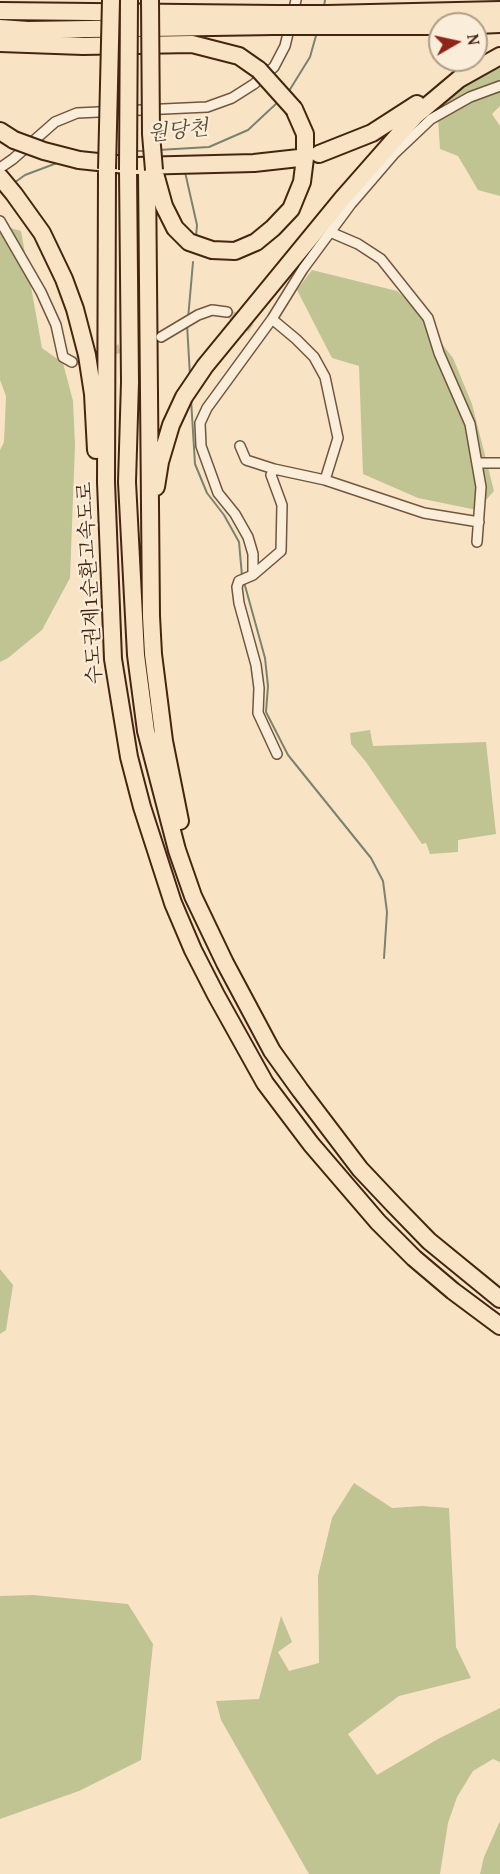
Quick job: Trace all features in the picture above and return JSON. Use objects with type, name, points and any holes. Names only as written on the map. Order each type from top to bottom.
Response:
[{"type":"highway","name":"수도권제1순환고속도로","points":[[111,0],[107,169],[106,482],[113,659],[129,757],[137,787],[173,903],[193,950],[265,1083],[344,1184],[414,1258],[500,1326]]},
{"type":"highway","name":"수도권제1순환고속도로","points":[[129,0],[130,382],[127,482],[136,655],[146,731],[177,850],[193,896],[247,1007],[286,1070],[360,1169],[429,1241],[500,1299]]},
{"type":"highway","points":[[150,0],[151,616],[153,654],[164,741],[171,781],[188,848],[224,940],[286,1070]]},
{"type":"highway","points":[[326,20],[500,10]]},
{"type":"highway","points":[[0,11],[326,20],[428,25]]},
{"type":"highway","points":[[0,28],[28,30],[276,20]]},
{"type":"highway","points":[[0,43],[83,46],[192,44],[239,56],[259,70],[294,109],[305,134],[302,182],[291,209],[256,242],[235,251],[212,250],[189,242],[175,228],[151,170]]},
{"type":"highway","points":[[319,154],[372,133],[461,74],[495,58]]},
{"type":"highway","points":[[151,616],[154,504],[160,462],[171,425],[184,397],[209,361],[391,141],[441,92],[495,58]]},
{"type":"highway","points":[[7,135],[44,151],[79,160],[136,166],[261,163],[298,158]]},
{"type":"highway","points":[[0,177],[32,218],[52,252],[75,309],[87,355],[93,394],[111,606]]},
{"type":"street","points":[[0,168],[55,122],[77,112],[207,107],[232,98],[254,84],[274,67],[285,46],[296,0]]},
{"type":"street","points":[[251,576],[253,554],[248,537],[235,514],[218,493],[201,446],[200,423],[207,408],[272,320],[303,268],[394,154],[431,119],[470,97],[500,86]]},
{"type":"street","points":[[1,222],[41,292],[56,326],[63,357],[72,362]]},
{"type":"street","points":[[330,232],[358,244],[381,259],[428,318],[439,354],[470,424],[482,487],[477,542]]},
{"type":"street","points":[[161,337],[198,315],[212,310],[227,312]]},
{"type":"street","points":[[272,320],[314,357],[325,377],[338,438],[325,480]]},
{"type":"street","points":[[251,328],[260,335]]},
{"type":"street","points":[[240,446],[246,460],[274,469],[325,480],[424,513],[479,522]]},
{"type":"street","points":[[477,463],[500,464]]},
{"type":"street","points":[[274,469],[272,475],[282,505],[281,551],[251,576],[238,582],[237,587],[239,603],[256,665],[259,688],[258,713],[277,754]]},
{"type":"green space","points":[[500,56],[500,106],[492,114],[500,126],[500,196],[478,190],[458,156],[440,149],[438,119],[442,97],[477,72],[488,72],[488,64]]},
{"type":"green space","points":[[0,225],[21,231],[42,348],[63,363],[73,401],[75,445],[70,578],[42,630],[0,662],[0,450],[4,442],[6,396],[0,380]]},
{"type":"green space","points":[[312,270],[397,291],[410,303],[453,358],[472,404],[494,491],[477,510],[418,498],[363,474],[359,366],[332,358],[297,290]]},
{"type":"green space","points":[[370,730],[373,746],[486,742],[496,834],[458,840],[458,852],[430,854],[426,843],[422,844],[366,762],[351,744],[350,733]]},
{"type":"green space","points":[[0,1269],[13,1285],[6,1330],[0,1334]]},
{"type":"green space","points":[[354,1483],[392,1508],[422,1506],[449,1508],[456,1647],[471,1678],[399,1696],[348,1734],[377,1775],[438,1739],[500,1708],[500,1762],[493,1759],[473,1771],[457,1797],[448,1823],[440,1874],[309,1874],[221,1720],[216,1701],[259,1699],[281,1616],[292,1642],[278,1652],[289,1671],[319,1663],[318,1576],[332,1518]]},
{"type":"green space","points":[[33,1595],[128,1604],[153,1644],[141,1760],[79,1791],[0,1819],[0,1596]]},
{"type":"green space","points":[[500,1821],[500,1874],[480,1874],[484,1857]]},
{"type":"waterway","name":"원당천","points":[[324,6],[325,0]]},
{"type":"waterway","name":"원당천","points":[[289,91],[310,57],[317,32]]},
{"type":"waterway","name":"원당천","points":[[158,150],[209,147],[248,130],[278,102]]},
{"type":"waterway","name":"원당천","points":[[134,151],[146,151]]},
{"type":"waterway","name":"원당천","points":[[14,183],[25,175],[57,163]]},
{"type":"waterway","points":[[185,172],[197,225],[196,237]]},
{"type":"waterway","points":[[188,319],[193,262]]},
{"type":"waterway","points":[[187,324],[190,376]]},
{"type":"waterway","points":[[191,399],[195,464],[207,493],[224,515],[239,542],[242,576]]},
{"type":"waterway","points":[[244,582],[265,658],[268,686],[266,712],[288,755],[371,858],[383,881],[387,912],[384,958]]},
{"type":"tunnel","points":[[227,312],[251,328]]},
{"type":"tunnel","points":[[72,362],[150,340]]}]
